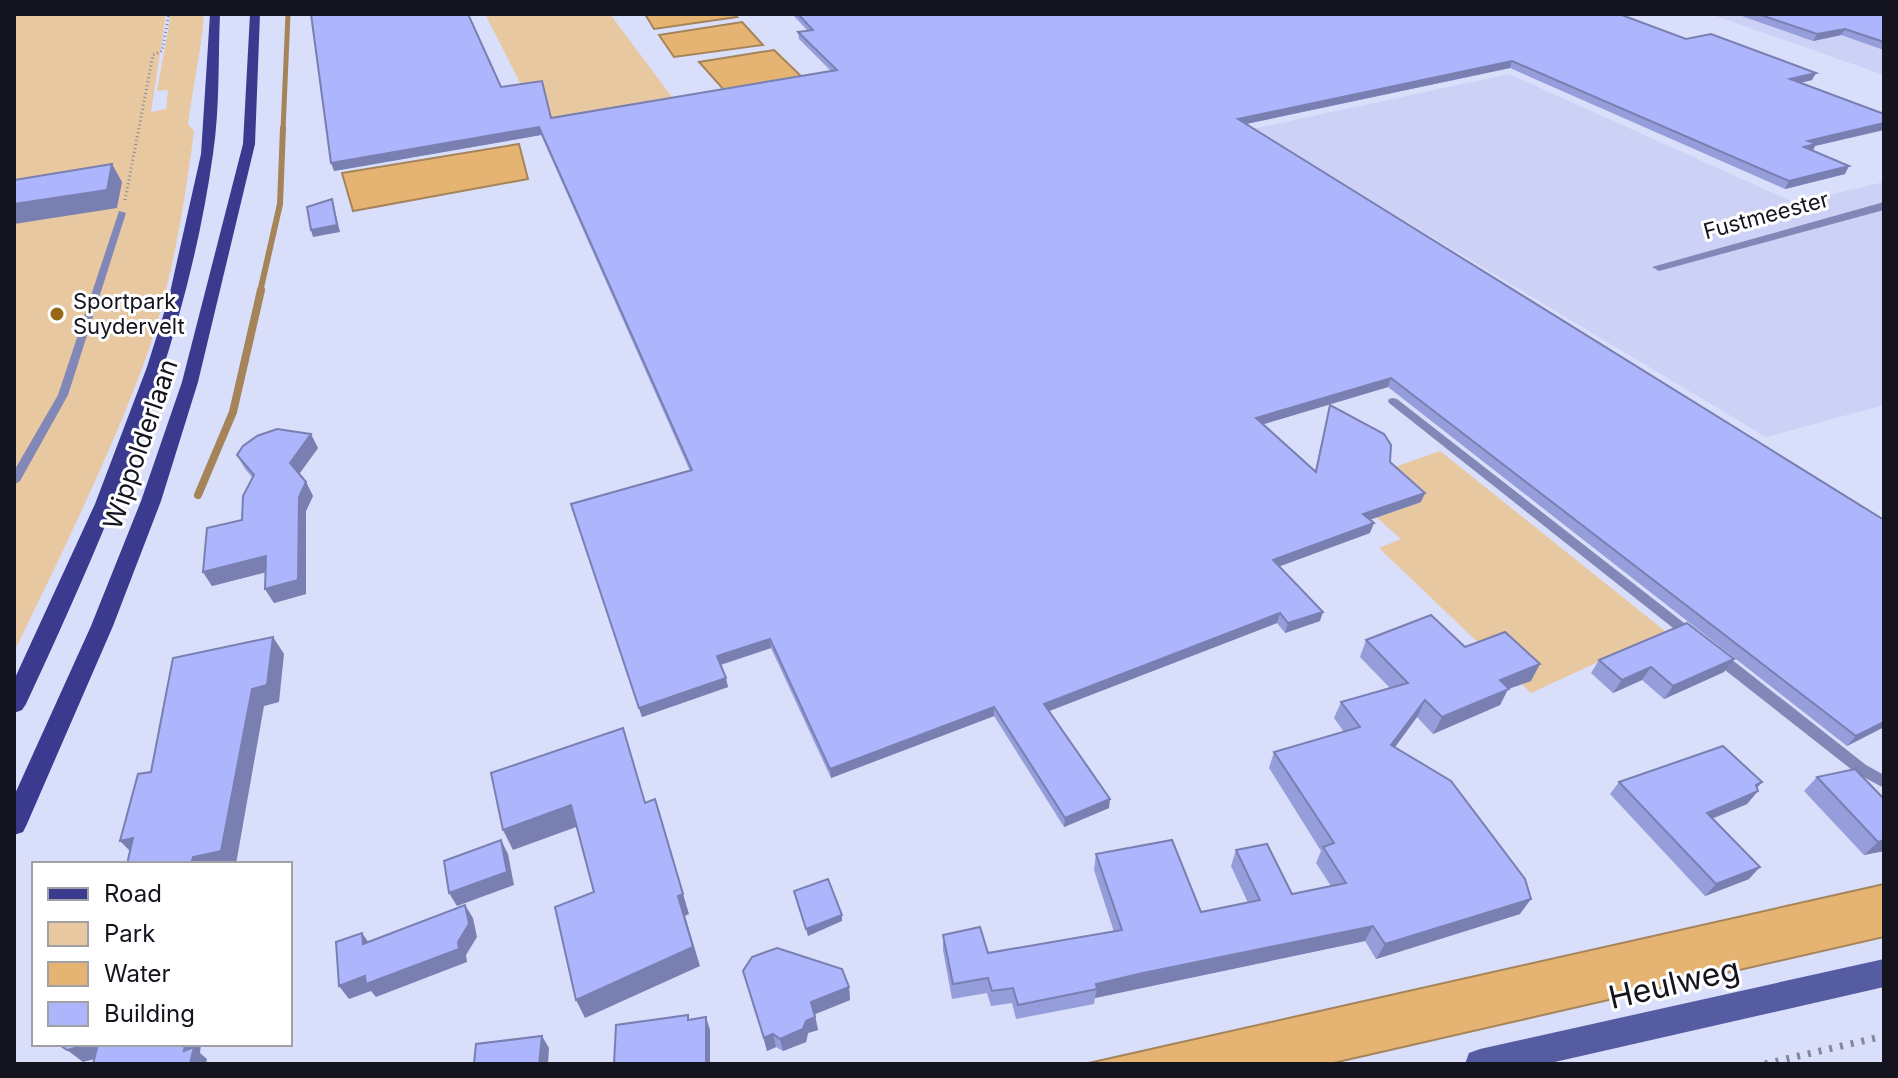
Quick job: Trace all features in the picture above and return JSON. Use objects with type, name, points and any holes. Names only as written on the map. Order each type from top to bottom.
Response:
[{"type":"main road","name":"Wippolderlaan","points":[[14,704],[101,510],[165,341],[185,268],[207,152],[215,14]]},
{"type":"main road","name":"Wippolderlaan","points":[[14,824],[107,612],[151,501],[190,382],[249,144],[255,14]]},
{"type":"main road","name":"Heulweg","points":[[1480,1064],[1884,973]]},
{"type":"street","name":"Fustmeester","points":[[1659,267],[1884,206]]},
{"type":"lane","points":[[14,481],[63,395],[122,213]]},
{"type":"lane","points":[[1393,401],[1861,769],[1884,782]]},
{"type":"path","points":[[122,213],[153,55],[162,51],[169,14]]},
{"type":"path","points":[[1765,1064],[1884,1036]]},
{"type":"shaded area","points":[[1710,14],[1884,14],[1884,75]]},
{"type":"shaded area","points":[[1509,74],[1795,203],[1884,182],[1884,405],[1766,437],[1252,129]]},
{"type":"green space","name":"Sportpark Suydervelt","points":[[14,14],[166,14],[151,112],[166,109],[168,90],[157,91],[171,14],[204,14],[188,124],[194,131],[186,189],[169,277],[153,335],[99,473],[14,652]]},
{"type":"green space","points":[[485,14],[610,14],[672,97],[539,120]]},
{"type":"green space","points":[[1440,451],[1665,631],[1531,693],[1379,548],[1401,539],[1341,486]]},
{"type":"water","points":[[645,14],[734,14],[737,17],[654,29]]},
{"type":"water","points":[[742,22],[763,45],[674,57],[659,35]]},
{"type":"water","points":[[774,50],[803,78],[724,90],[699,62]]},
{"type":"water","points":[[519,144],[528,179],[353,211],[342,173]]},
{"type":"water","points":[[1884,884],[1884,937],[1329,1064],[1084,1064]]},
{"type":"building","points":[[311,14],[468,14],[501,87],[542,81],[551,118],[837,70],[798,32],[813,30],[798,14],[1619,14],[1686,39],[1711,34],[1816,73],[1790,79],[1884,114],[1884,123],[1808,141],[1816,144],[1804,147],[1849,166],[1789,181],[1512,61],[1238,119],[1884,520],[1884,722],[1856,736],[1391,378],[1256,418],[1316,472],[1330,405],[1384,434],[1391,445],[1390,462],[1425,493],[1363,514],[1374,523],[1273,560],[1323,612],[1288,623],[1280,613],[1044,704],[1110,799],[1065,818],[994,707],[830,769],[770,639],[717,656],[726,678],[639,708],[571,504],[692,470],[539,127],[331,163]]},
{"type":"building","points":[[1758,14],[1884,14],[1884,42],[1845,29],[1817,34]]},
{"type":"building","points":[[112,164],[107,190],[14,204],[14,180]]},
{"type":"building","points":[[332,199],[337,225],[311,230],[307,207]]},
{"type":"building","points":[[277,429],[311,434],[290,463],[306,482],[299,497],[298,580],[265,589],[266,556],[203,572],[207,528],[242,520],[243,496],[254,475],[237,455],[257,436]]},
{"type":"building","points":[[1431,615],[1465,647],[1505,632],[1540,664],[1500,680],[1509,689],[1442,717],[1425,700],[1391,745],[1451,781],[1525,879],[1531,899],[1385,944],[1373,926],[1143,973],[1096,984],[1097,989],[1018,1005],[1013,988],[992,991],[988,978],[953,984],[943,935],[980,927],[988,953],[1122,930],[1096,854],[1172,840],[1201,912],[1260,900],[1236,850],[1267,844],[1292,894],[1346,883],[1323,847],[1334,843],[1274,752],[1360,727],[1341,702],[1408,683],[1366,640]]},
{"type":"building","points":[[1687,623],[1734,659],[1673,686],[1651,667],[1622,680],[1599,660]]},
{"type":"building","points":[[273,637],[267,685],[252,689],[221,851],[193,857],[192,862],[127,862],[133,838],[120,841],[138,774],[151,772],[173,658]]},
{"type":"building","points":[[623,728],[645,803],[655,799],[683,894],[678,896],[693,947],[576,1000],[555,907],[594,892],[571,805],[503,830],[491,773]]},
{"type":"building","points":[[1723,746],[1762,782],[1756,785],[1758,791],[1707,813],[1760,867],[1716,884],[1619,782]]},
{"type":"building","points":[[1855,769],[1884,799],[1884,840],[1878,842],[1817,777]]},
{"type":"building","points":[[501,840],[507,872],[449,893],[444,861]]},
{"type":"building","points":[[828,879],[842,915],[806,929],[794,891]]},
{"type":"building","points":[[465,905],[469,924],[458,942],[459,949],[366,984],[365,976],[339,986],[336,942],[362,933],[363,944]]},
{"type":"building","points":[[777,948],[842,969],[849,987],[811,1002],[815,1017],[806,1021],[803,1029],[780,1039],[773,1034],[764,1038],[743,971],[752,957]]},
{"type":"building","points":[[688,1015],[688,1020],[706,1017],[706,1064],[614,1064],[616,1025]]},
{"type":"building","points":[[542,1036],[539,1064],[474,1064],[476,1044]]},
{"type":"building","points":[[61,1046],[83,1046],[67,1050]]},
{"type":"building","points":[[98,1046],[185,1046],[184,1051],[194,1047],[190,1064],[93,1064]]},
{"type":"waterway","points":[[283,130],[288,14]]},
{"type":"waterway","points":[[260,292],[280,204],[283,128]]},
{"type":"waterway","points":[[198,495],[233,412],[261,290]]},
{"type":"place","name":"Sportpark Suydervelt","points":[[57,314]]}]
